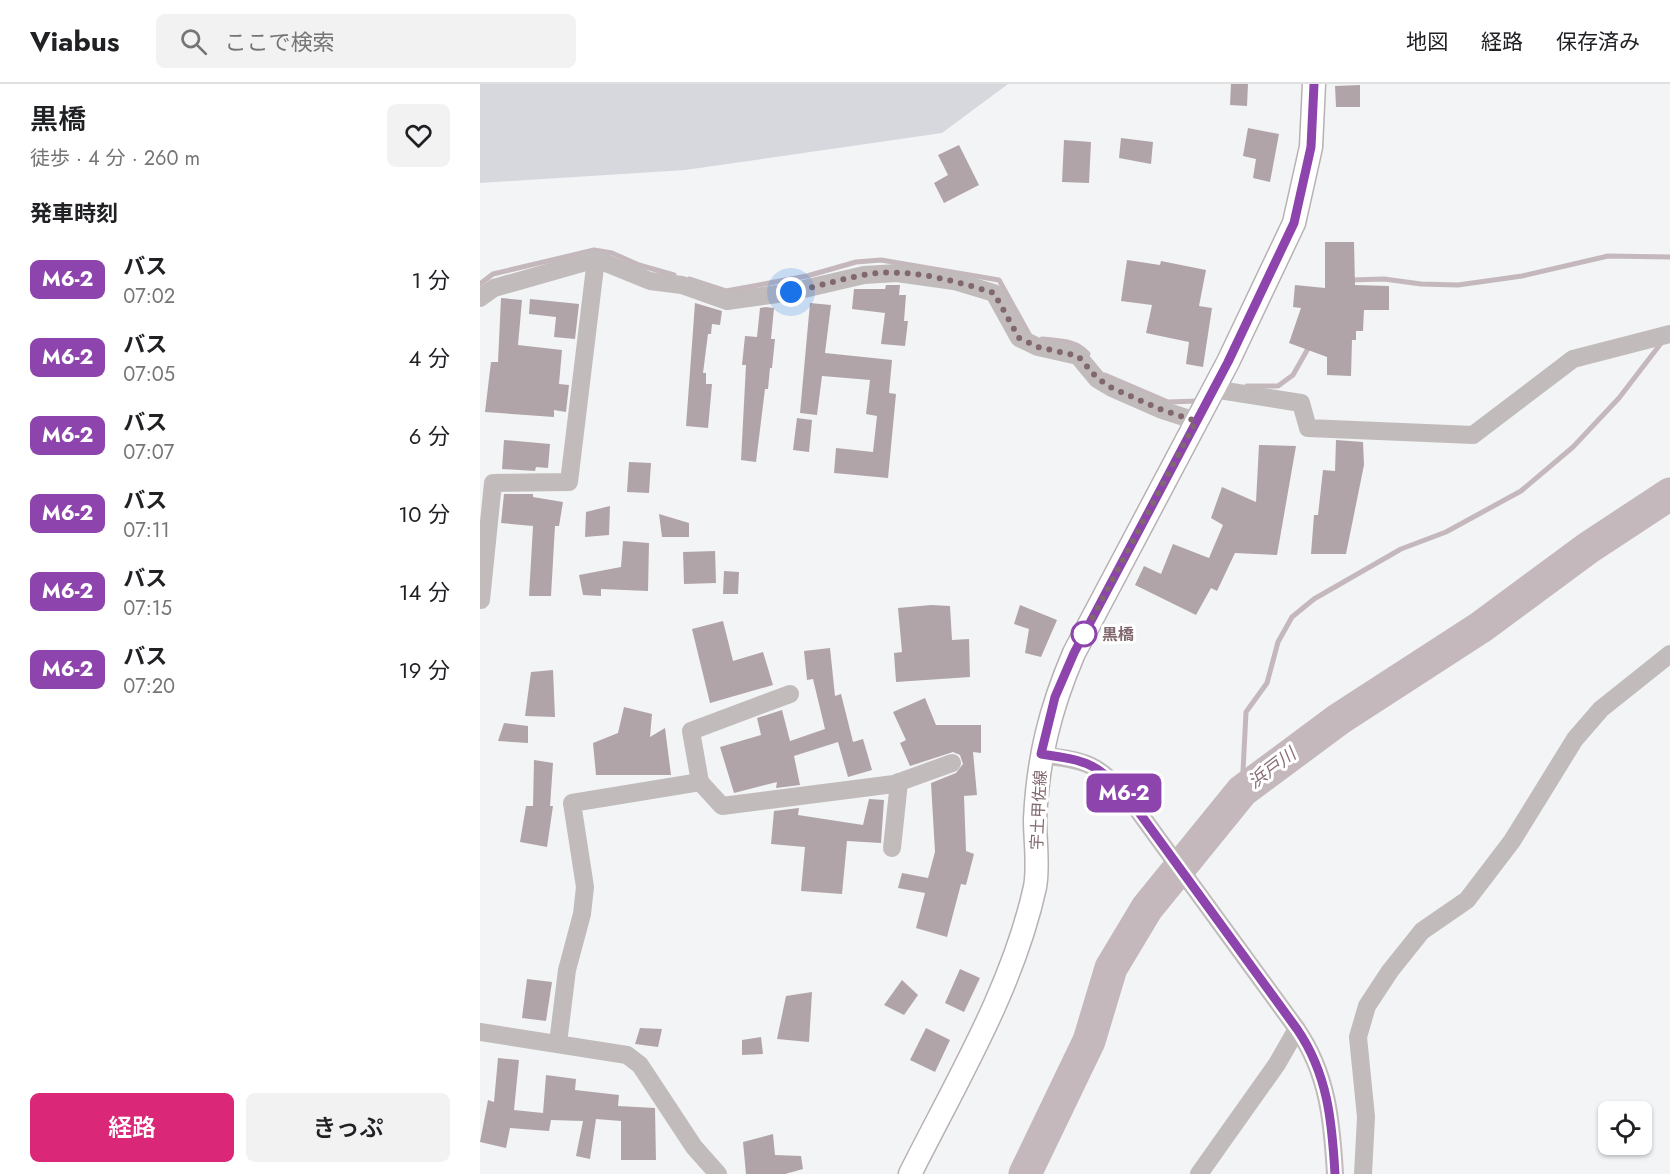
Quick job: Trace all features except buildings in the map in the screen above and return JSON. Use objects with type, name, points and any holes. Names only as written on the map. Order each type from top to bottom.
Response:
[{"type":"main road","name":"宇土甲佐線","points":[[910,1174],[988,1017],[1023,931],[1035,885],[1035,819],[1041,754],[1055,697],[1074,653],[1213,389],[1294,223],[1311,147],[1314,84]]},
{"type":"street","points":[[481,600],[493,483],[569,483],[596,259]]},
{"type":"street","points":[[480,298],[494,288],[596,259],[650,281],[682,285],[727,301],[791,292],[864,275],[897,273],[954,281],[994,293],[1019,338],[1038,347],[1078,356],[1097,378],[1112,388],[1162,410],[1196,421]]},
{"type":"street","points":[[1213,389],[1301,403],[1308,428],[1473,435],[1573,359],[1670,334]]},
{"type":"street","points":[[1363,1174],[1366,1118],[1358,1037],[1367,1006],[1390,970],[1422,931],[1467,900],[1512,841],[1581,731],[1601,709],[1670,654]]},
{"type":"street","points":[[789,694],[690,730],[699,782],[722,806],[899,782],[952,763]]},
{"type":"street","points":[[1041,754],[1077,759],[1105,772],[1130,800],[1311,1049],[1328,1096],[1333,1125],[1335,1174]]},
{"type":"street","points":[[558,1043],[567,970],[582,914],[585,886],[572,803],[699,782]]},
{"type":"street","points":[[892,848],[899,782]]},
{"type":"street","points":[[1199,1174],[1277,1064],[1292,1023]]},
{"type":"street","points":[[480,1032],[627,1055],[640,1065],[694,1147],[718,1174]]},
{"type":"shaded area","points":[[480,84],[1008,84],[942,133],[685,170],[480,183]]},
{"type":"waterway","points":[[480,284],[493,274],[594,250],[612,253],[639,265],[674,275]]},
{"type":"waterway","points":[[1350,280],[1384,279],[1421,284],[1458,285],[1522,276],[1608,256],[1670,257]]},
{"type":"waterway","points":[[689,279],[726,291],[807,276],[856,262],[881,260],[999,280],[1030,336]]},
{"type":"waterway","points":[[1042,339],[1073,344],[1088,354]]},
{"type":"waterway","points":[[1242,791],[1246,712],[1267,683],[1278,642],[1292,617],[1314,599],[1401,549],[1446,532],[1521,491],[1573,447],[1619,398],[1662,342]]},
{"type":"waterway","points":[[1247,386],[1278,386],[1293,375],[1310,345]]},
{"type":"waterway","points":[[1105,375],[1168,402],[1198,401]]},
{"type":"waterway","name":"浜戸川","points":[[1025,1174],[1089,1041],[1111,968],[1147,908],[1242,791],[1339,719],[1481,627],[1588,548],[1670,494]]},
{"type":"bus line","name":"M6-2","points":[[1314,84],[1311,147],[1294,223],[1228,362],[1074,653],[1055,697],[1041,754],[1077,759],[1105,772],[1130,800],[1311,1049],[1328,1096],[1333,1125],[1335,1174]]},
{"type":"place","name":"黒橋","points":[[1084,634]]},
{"type":"route","points":[[791,292],[864,275],[897,273],[954,281],[994,293],[1019,338],[1038,347],[1078,356],[1097,378],[1112,388],[1162,410],[1196,421],[1084,634]]}]
